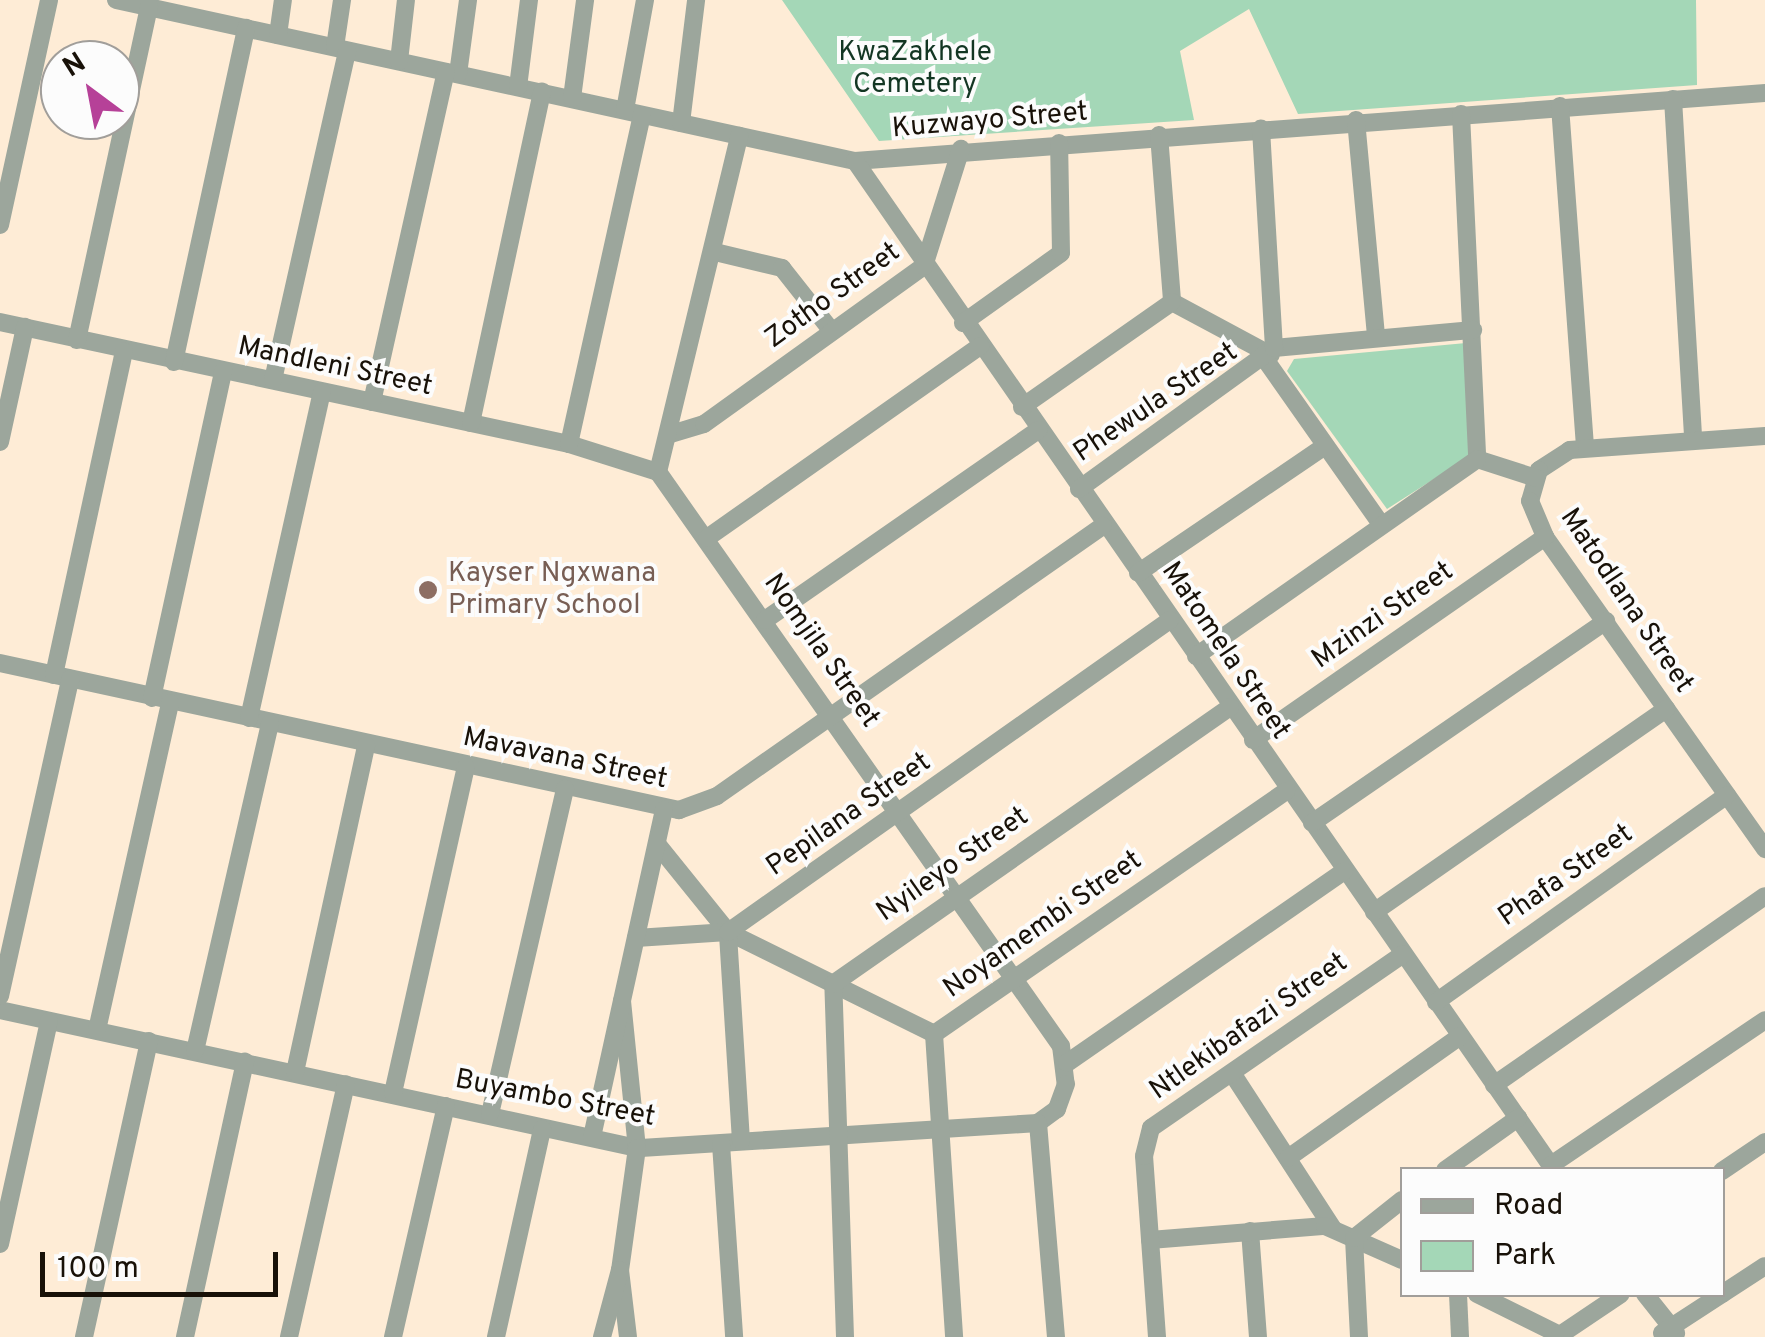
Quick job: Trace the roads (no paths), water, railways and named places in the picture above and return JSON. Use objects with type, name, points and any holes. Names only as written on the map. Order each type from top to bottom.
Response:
[{"type":"street","points":[[0,226],[49,0]]},
{"type":"street","name":"Kuzwayo Street","points":[[116,0],[154,5],[854,161],[962,149],[1765,92]]},
{"type":"street","points":[[214,20],[217,0]]},
{"type":"street","points":[[278,35],[283,0]]},
{"type":"street","points":[[273,380],[341,49],[342,0]]},
{"type":"street","points":[[399,61],[406,0]]},
{"type":"street","points":[[372,402],[468,0]]},
{"type":"street","points":[[518,88],[529,0]]},
{"type":"street","points":[[572,98],[585,0]]},
{"type":"street","points":[[569,444],[634,113],[645,0]]},
{"type":"street","points":[[681,124],[696,0]]},
{"type":"street","points":[[77,340],[154,5]]},
{"type":"street","points":[[174,362],[246,28]]},
{"type":"street","points":[[471,424],[542,92]]},
{"type":"street","points":[[1673,98],[1693,439]]},
{"type":"street","points":[[1560,106],[1585,448]]},
{"type":"street","points":[[1460,114],[1474,330],[1477,459]]},
{"type":"street","points":[[1356,120],[1376,337]]},
{"type":"street","name":"Phewula Street","points":[[1080,488],[1271,355],[1262,128]]},
{"type":"street","points":[[1159,135],[1172,302]]},
{"type":"street","points":[[658,472],[671,434],[715,252],[739,136]]},
{"type":"street","points":[[963,323],[1060,253],[1059,142]]},
{"type":"street","name":"Zotho Street","points":[[671,434],[704,424],[924,266],[962,149]]},
{"type":"street","name":"Matomela Street","points":[[854,161],[1286,790],[1552,1167]]},
{"type":"street","points":[[715,252],[782,268],[831,330]]},
{"type":"street","points":[[1172,302],[1271,355],[1324,446],[1380,523]]},
{"type":"street","points":[[1022,407],[1172,302]]},
{"type":"street","name":"Mandleni Street","points":[[0,322],[569,444],[658,472]]},
{"type":"street","points":[[0,442],[25,327]]},
{"type":"street","points":[[1271,355],[1376,337],[1474,330]]},
{"type":"street","points":[[707,538],[980,346]]},
{"type":"street","points":[[0,996],[124,351]]},
{"type":"street","points":[[98,1030],[223,372]]},
{"type":"street","points":[[250,718],[322,392]]},
{"type":"street","points":[[766,620],[1038,430]]},
{"type":"street","points":[[1477,459],[1536,478],[1550,458],[1585,448],[1765,436]]},
{"type":"street","points":[[1138,573],[1324,446]]},
{"type":"street","points":[[1196,656],[1380,523],[1477,459]]},
{"type":"street","name":"Nomjila Street","points":[[658,472],[835,717],[1014,978],[1067,1063]]},
{"type":"street","name":"Matodlana Street","points":[[1536,478],[1530,502],[1545,536],[1765,849]]},
{"type":"street","name":"Mavavana Street","points":[[0,663],[664,810],[717,796],[1103,526]]},
{"type":"street","name":"Mzinzi Street","points":[[1253,740],[1545,536]]},
{"type":"street","name":"Pepilana Street","points":[[728,932],[1170,620]]},
{"type":"street","points":[[1312,823],[1606,621]]},
{"type":"street","name":"Nyileyo Street","points":[[833,984],[956,894],[1230,707]]},
{"type":"street","points":[[1374,912],[1666,710]]},
{"type":"street","points":[[195,1051],[270,723]]},
{"type":"street","points":[[295,1072],[366,746]]},
{"type":"street","points":[[393,1093],[466,767]]},
{"type":"street","points":[[490,1114],[565,789]]},
{"type":"street","name":"Noyamembi Street","points":[[954,1337],[934,1034],[1286,790]]},
{"type":"street","name":"Phafa Street","points":[[1436,1002],[1727,794]]},
{"type":"street","points":[[592,1136],[664,810]]},
{"type":"street","points":[[657,844],[728,932],[934,1034]]},
{"type":"street","points":[[1056,1337],[1038,1123],[1062,1098],[1067,1063],[1344,870]]},
{"type":"street","points":[[1494,1085],[1765,896]]},
{"type":"street","points":[[636,938],[728,932]]},
{"type":"street","points":[[728,932],[742,1141]]},
{"type":"street","name":"Ntlekibafazi Street","points":[[1157,1337],[1150,1240],[1151,1128],[1403,954]]},
{"type":"street","points":[[833,984],[845,1337]]},
{"type":"street","points":[[602,1337],[620,1270],[637,1148],[622,1001]]},
{"type":"street","name":"Buyambo Street","points":[[0,1010],[637,1148],[837,1135],[942,1133],[1038,1123]]},
{"type":"street","points":[[1552,1167],[1765,1020]]},
{"type":"street","points":[[0,1244],[49,1021]]},
{"type":"street","points":[[1288,1158],[1460,1036]]},
{"type":"street","points":[[84,1337],[149,1041]]},
{"type":"street","points":[[185,1337],[245,1061]]},
{"type":"street","points":[[1232,1073],[1332,1227]]},
{"type":"street","points":[[289,1337],[346,1084]]},
{"type":"street","points":[[393,1337],[446,1106]]},
{"type":"street","points":[[1450,1167],[1518,1118]]},
{"type":"street","points":[[496,1337],[542,1129]]},
{"type":"street","points":[[1725,1170],[1765,1142]]},
{"type":"street","points":[[721,1144],[734,1337]]},
{"type":"street","points":[[1354,1238],[1400,1202]]},
{"type":"street","points":[[1150,1240],[1332,1227],[1400,1259]]},
{"type":"street","points":[[1250,1231],[1258,1337]]},
{"type":"street","points":[[1354,1238],[1360,1337]]},
{"type":"street","points":[[1725,1292],[1765,1266]]},
{"type":"street","points":[[620,1270],[628,1337]]},
{"type":"street","points":[[1458,1297],[1460,1337]]},
{"type":"street","points":[[1484,1297],[1564,1333],[1617,1297]]},
{"type":"street","points":[[1638,1297],[1669,1334]]},
{"type":"street","points":[[1647,1297],[1669,1334]]},
{"type":"street","points":[[1669,1334],[1718,1297]]},
{"type":"place","name":"Kayser Ngxwana Primary School","points":[[428,590]]},
{"type":"park label","name":"KwaZakhele Cemetery","points":[[915,69]]}]
